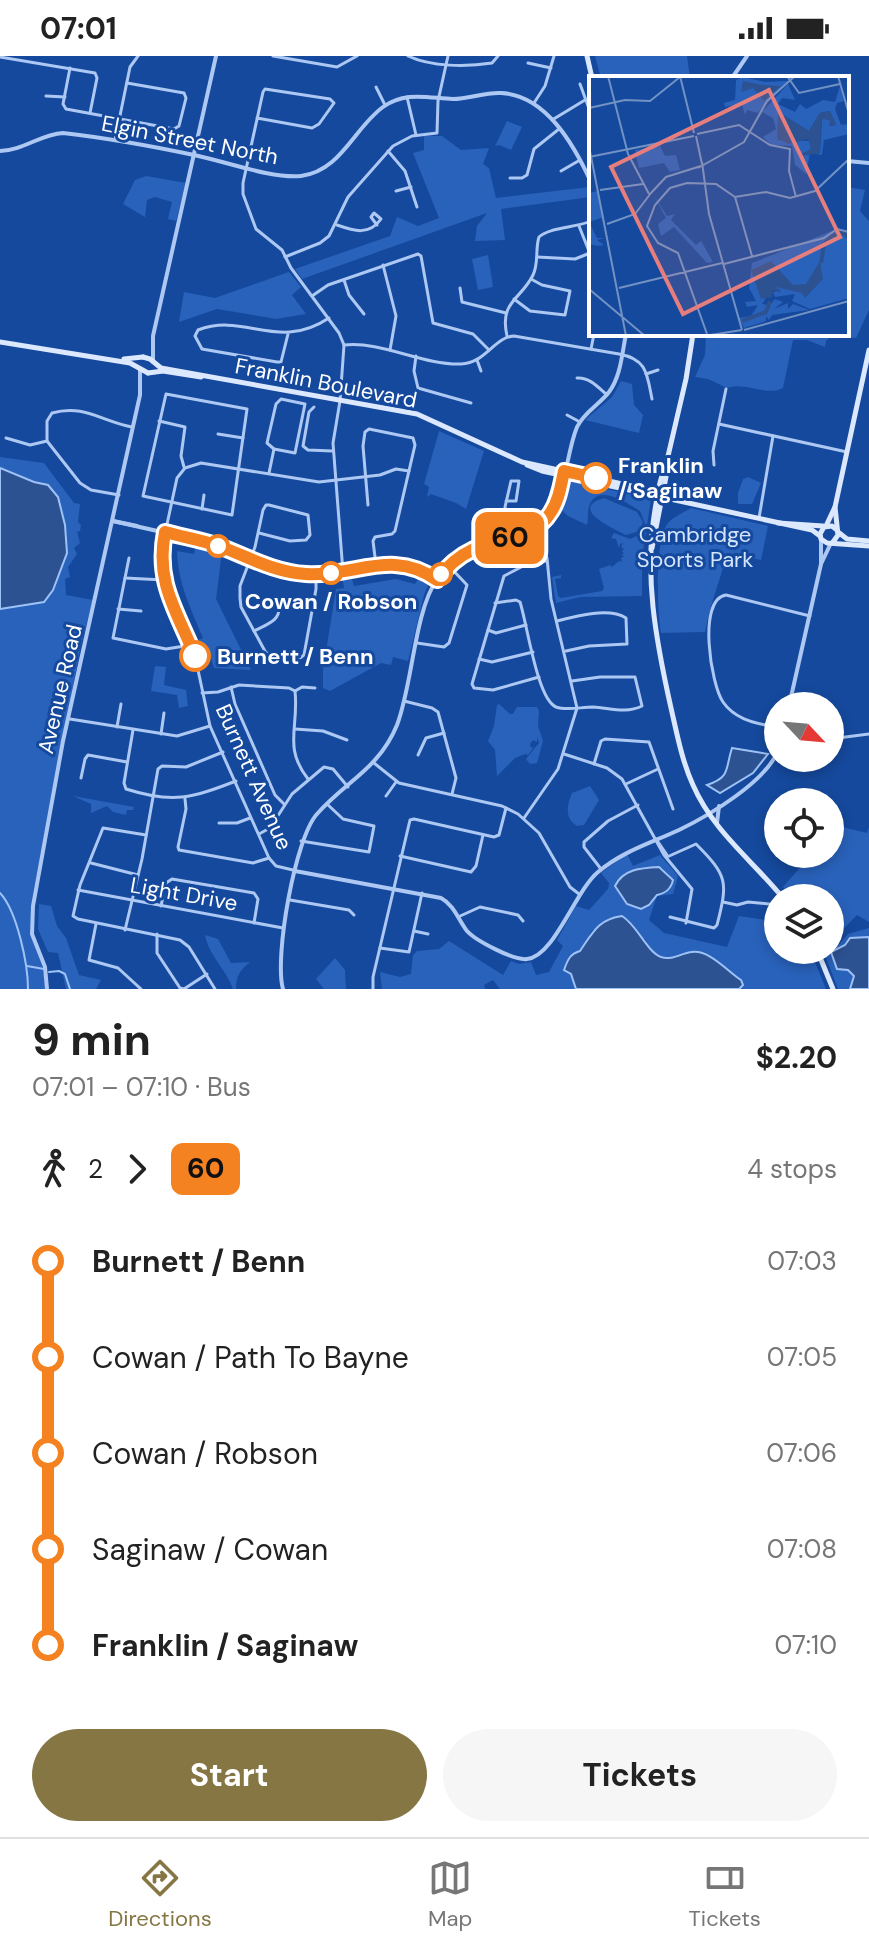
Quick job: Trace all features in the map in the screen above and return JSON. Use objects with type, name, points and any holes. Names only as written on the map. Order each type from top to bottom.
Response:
[{"type":"main road","points":[[587,56],[592,76]]},
{"type":"main road","points":[[693,336],[650,543],[653,618],[681,749],[693,785],[731,843],[770,884]]},
{"type":"main road","points":[[0,340],[114,359],[143,357]]},
{"type":"main road","points":[[0,340],[130,363],[148,373],[153,362]]},
{"type":"main road","points":[[821,538],[835,507],[869,350]]},
{"type":"main road","points":[[140,369],[143,357]]},
{"type":"main road","name":"Franklin Boulevard","points":[[143,357],[161,368],[417,414],[527,464],[791,528],[812,530],[832,543]]},
{"type":"main road","name":"Franklin Boulevard","points":[[148,373],[163,371],[206,376]]},
{"type":"main road","points":[[649,490],[663,472]]},
{"type":"main road","name":"Franklin Boulevard","points":[[564,473],[649,490],[660,495]]},
{"type":"main road","points":[[835,507],[837,531],[832,543],[869,544]]},
{"type":"main road","name":"Franklin Boulevard","points":[[778,523],[832,526],[837,531]]},
{"type":"main road","points":[[837,531],[845,538],[869,544]]},
{"type":"main road","points":[[823,964],[833,989]]},
{"type":"street","points":[[115,141],[130,67],[138,56]]},
{"type":"street","points":[[143,357],[152,340],[216,56]]},
{"type":"street","points":[[273,56],[337,67],[357,56]]},
{"type":"street","points":[[311,62],[312,56]]},
{"type":"street","points":[[408,56],[468,67],[492,63],[498,56]]},
{"type":"street","points":[[285,257],[320,243],[329,236],[348,197],[399,142],[416,135],[437,133],[439,97],[448,56]]},
{"type":"street","points":[[554,56],[545,86],[534,103],[552,120],[589,174]]},
{"type":"street","points":[[733,76],[747,56]]},
{"type":"street","points":[[0,57],[70,68],[98,76],[90,113]]},
{"type":"street","points":[[528,63],[551,68]]},
{"type":"street","points":[[70,68],[65,108],[177,129],[186,98],[184,93],[127,83]]},
{"type":"street","points":[[580,84],[589,109]]},
{"type":"street","points":[[376,87],[385,105]]},
{"type":"street","points":[[257,118],[314,128],[334,103],[330,99],[265,89],[257,118],[242,190],[254,224],[277,245],[329,318],[344,345],[333,451],[343,572]]},
{"type":"street","name":"Elgin Street North","points":[[0,151],[12,150],[58,133],[193,155],[290,176],[316,172],[336,159],[385,105],[407,97],[459,99],[504,93],[534,103]]},
{"type":"street","points":[[46,96],[65,97]]},
{"type":"street","points":[[407,97],[416,135]]},
{"type":"street","points":[[552,120],[585,100]]},
{"type":"street","points":[[510,178],[527,175],[534,149],[559,129]]},
{"type":"street","points":[[388,151],[402,165],[417,207]]},
{"type":"street","points":[[561,171],[580,160]]},
{"type":"street","points":[[849,161],[869,163]]},
{"type":"street","points":[[396,191],[411,187]]},
{"type":"street","points":[[507,336],[506,313],[531,279],[538,241],[543,233],[589,222]]},
{"type":"street","points":[[336,225],[359,232],[377,225]]},
{"type":"street","points":[[579,226],[589,251]]},
{"type":"street","points":[[312,296],[325,287],[418,254],[421,256],[433,323],[473,334],[490,351]]},
{"type":"street","points":[[537,257],[575,259],[589,254]]},
{"type":"street","points":[[383,265],[396,316],[390,350]]},
{"type":"street","points":[[514,299],[530,311],[567,314],[570,291],[542,285],[531,279]]},
{"type":"street","points":[[344,280],[349,295],[364,314]]},
{"type":"street","points":[[460,288],[462,302],[506,313]]},
{"type":"street","points":[[288,334],[281,362],[202,349],[195,336],[198,330],[218,324],[288,334],[307,330],[329,318]]},
{"type":"street","points":[[344,345],[390,350],[454,363],[477,360],[507,336]]},
{"type":"street","points":[[507,336],[637,359],[646,374],[652,399]]},
{"type":"street","points":[[591,349],[594,336]]},
{"type":"street","points":[[283,989],[279,960],[301,841],[310,822],[374,763],[394,731],[428,599],[437,580],[449,566],[471,550],[533,530],[551,513],[580,422],[607,395],[617,378],[626,336]]},
{"type":"street","points":[[152,340],[153,362]]},
{"type":"street","points":[[416,356],[414,371],[418,388],[471,403]]},
{"type":"street","points":[[477,360],[481,371]]},
{"type":"street","name":"Avenue Road","points":[[140,369],[140,395]]},
{"type":"street","points":[[646,374],[658,370]]},
{"type":"street","name":"Avenue Road","points":[[47,989],[45,967],[32,934],[32,915],[52,799],[140,395],[148,373]]},
{"type":"street","points":[[577,378],[593,382],[607,395]]},
{"type":"street","points":[[714,465],[713,451],[726,389]]},
{"type":"street","points":[[166,394],[245,407],[248,411],[232,515],[143,496],[159,421],[166,394]]},
{"type":"street","points":[[281,399],[305,404],[297,451],[274,449],[266,441],[271,434],[277,401],[281,399]]},
{"type":"street","points":[[314,407],[309,412],[303,446],[308,450],[333,451]]},
{"type":"street","points":[[119,495],[83,486],[47,441],[48,417],[64,410],[84,410],[107,422],[133,427]]},
{"type":"street","points":[[567,415],[580,422]]},
{"type":"street","points":[[159,421],[185,427],[181,456],[185,468],[201,463],[307,481],[336,481],[396,469],[409,471]]},
{"type":"street","points":[[719,424],[847,452]]},
{"type":"street","points":[[368,505],[363,446],[365,432],[369,429],[415,440],[395,531],[374,538],[376,565]]},
{"type":"street","points":[[218,434],[243,438]]},
{"type":"street","points":[[759,518],[773,436]]},
{"type":"street","points":[[6,438],[30,445],[47,441]]},
{"type":"street","points":[[269,474],[274,449]]},
{"type":"street","name":"Burnett Avenue","points":[[185,468],[177,478],[165,532],[161,559],[164,580],[191,645],[210,726],[269,858],[280,868],[444,899],[473,936],[526,960],[544,950],[562,927],[579,894],[601,869],[627,851],[678,830],[709,812],[765,772]]},
{"type":"street","points":[[504,540],[506,501],[511,481],[519,481],[516,501],[506,501]]},
{"type":"street","points":[[202,509],[204,495]]},
{"type":"street","points":[[259,533],[290,541],[306,540],[310,535],[308,515],[266,505],[240,586],[240,598],[264,651],[269,655],[303,657],[315,599],[316,574]]},
{"type":"street","points":[[113,521],[209,543],[279,570],[316,574],[376,565],[408,565],[437,580]]},
{"type":"street","points":[[507,522],[515,527],[517,536]]},
{"type":"street","points":[[524,818],[556,773],[577,708],[551,599],[547,561],[543,546],[533,530]]},
{"type":"street","points":[[792,692],[821,564],[821,538]]},
{"type":"street","points":[[821,564],[832,543]]},
{"type":"street","points":[[129,558],[112,637],[116,641],[166,649],[191,645]]},
{"type":"street","points":[[539,677],[493,690],[477,689],[472,684],[505,574],[529,563],[547,561]]},
{"type":"street","points":[[417,643],[444,647],[450,640],[467,585],[449,566]]},
{"type":"street","points":[[125,578],[164,580]]},
{"type":"street","points":[[764,724],[742,719],[720,698],[707,638],[715,601],[720,595],[726,595],[810,616]]},
{"type":"street","points":[[495,603],[519,601],[545,696],[552,705],[624,711],[639,708],[642,704],[635,677],[572,681]]},
{"type":"street","points":[[254,631],[276,619],[280,613],[279,605]]},
{"type":"street","points":[[118,609],[141,611]]},
{"type":"street","points":[[557,621],[590,614],[621,614],[626,618],[627,644],[564,651]]},
{"type":"street","points":[[488,630],[496,633],[526,625]]},
{"type":"street","points":[[479,659],[492,662],[533,652]]},
{"type":"street","points":[[202,693],[231,687],[289,688],[295,691]]},
{"type":"street","points":[[231,687],[235,704],[275,795],[284,804]]},
{"type":"street","points":[[295,691],[302,687],[315,688]]},
{"type":"street","points":[[295,691],[296,761],[308,779]]},
{"type":"street","points":[[404,701],[436,711],[456,778],[452,795]]},
{"type":"street","points":[[117,727],[121,704]]},
{"type":"street","points":[[161,734],[164,713]]},
{"type":"street","points":[[70,719],[181,736],[210,726]]},
{"type":"street","points":[[295,729],[323,731],[347,740]]},
{"type":"street","points":[[133,730],[126,789],[185,799],[236,781]]},
{"type":"street","points":[[418,755],[426,738],[444,733]]},
{"type":"street","points":[[844,737],[869,734]]},
{"type":"street","points":[[594,764],[603,739],[648,741],[673,809]]},
{"type":"street","points":[[125,930],[160,767],[182,769],[223,752]]},
{"type":"street","points":[[564,754],[613,771],[626,784],[667,857],[692,889],[686,923]]},
{"type":"street","points":[[81,778],[88,755],[128,762]]},
{"type":"street","points":[[374,763],[396,782],[506,808],[524,818],[539,833],[570,887],[579,894]]},
{"type":"street","points":[[259,834],[272,826],[284,804],[308,779],[328,766],[348,787]]},
{"type":"street","points":[[626,784],[658,769]]},
{"type":"street","points":[[386,796],[396,782]]},
{"type":"street","points":[[185,799],[179,850],[253,863],[269,858]]},
{"type":"street","points":[[301,841],[369,852],[374,826],[343,819],[327,804]]},
{"type":"street","points":[[601,869],[583,843],[608,821],[638,805]]},
{"type":"street","points":[[717,823],[720,805]]},
{"type":"street","points":[[373,989],[393,887],[411,819],[494,837],[499,835],[506,808]]},
{"type":"street","points":[[219,823],[237,823],[252,817]]},
{"type":"street","points":[[146,835],[103,828],[78,890],[73,916],[96,924],[157,934],[184,942],[215,989]]},
{"type":"street","points":[[400,856],[471,872],[476,866],[483,835]]},
{"type":"street","points":[[667,857],[690,844],[696,844],[724,879],[723,902],[716,927],[686,923],[670,917]]},
{"type":"street","points":[[91,863],[138,875]]},
{"type":"street","points":[[161,906],[169,879],[200,883],[256,895],[254,923]]},
{"type":"street","name":"Light Drive","points":[[78,890],[285,928]]},
{"type":"street","points":[[380,948],[407,954],[422,893]]},
{"type":"street","points":[[290,900],[349,910],[354,915]]},
{"type":"street","points":[[723,902],[737,905],[764,904]]},
{"type":"street","points":[[458,917],[480,907],[518,915],[523,921]]},
{"type":"street","points":[[96,924],[89,960],[118,968],[141,989]]},
{"type":"street","points":[[414,931],[428,934]]},
{"type":"street","points":[[157,934],[157,953],[180,988],[184,989],[207,974]]},
{"type":"green space","points":[[595,56],[687,56],[690,76],[600,76]]},
{"type":"green space","points":[[507,121],[522,127],[511,150],[495,146]]},
{"type":"green space","points":[[424,136],[442,136],[461,150],[489,148],[483,164],[489,168],[496,198],[589,187],[589,197],[501,209],[505,240],[475,241],[477,226],[487,213],[302,279],[295,269],[390,236],[397,217],[418,226],[439,218],[413,153],[424,150]]},
{"type":"green space","points":[[146,176],[186,183],[176,221],[168,219],[172,202],[155,197],[147,200],[145,217],[123,204],[135,180]]},
{"type":"green space","points":[[849,187],[865,190],[860,211],[869,221],[869,310],[856,338],[840,336],[849,336]]},
{"type":"green space","points":[[488,255],[493,287],[478,290],[472,259]]},
{"type":"green space","points":[[289,272],[301,287],[292,295],[306,314],[276,319],[217,309],[179,322],[184,292],[215,298]]},
{"type":"green space","points":[[706,336],[831,336],[825,347],[807,340],[793,340],[783,388],[777,390],[741,386],[727,388],[695,377],[705,355]]},
{"type":"green space","points":[[621,381],[632,384],[634,405],[643,415],[639,433],[585,420],[612,397]]},
{"type":"green space","points":[[439,431],[484,451],[466,509],[431,494],[427,497],[429,487],[424,484]]},
{"type":"green space","points":[[0,457],[44,463],[74,503],[80,504],[78,522],[81,525],[77,532],[80,543],[74,548],[77,554],[68,567],[70,577],[65,579],[66,595],[93,600],[81,645],[33,894],[30,932],[43,968],[46,989],[0,989]]},
{"type":"green space","points":[[748,477],[761,483],[752,504],[738,504],[743,479]]},
{"type":"green space","points":[[566,480],[651,499],[642,558],[642,596],[580,597],[556,603],[552,577],[561,575],[561,578],[555,579],[561,598],[602,591],[599,569],[622,562],[624,556],[621,554],[624,554],[623,543],[619,548],[616,539],[611,538],[614,533],[630,539],[641,534],[645,524],[640,511],[602,495],[591,502],[587,525],[568,516],[558,507]]},
{"type":"green space","points":[[604,498],[637,512],[643,522],[640,531],[626,535],[597,518],[590,508]]},
{"type":"green space","name":"Cambridge Sports Park","points":[[691,508],[768,526],[761,560],[727,553],[705,632],[661,633],[658,578],[662,535],[670,521]]},
{"type":"green space","points":[[196,543],[222,551],[216,599],[251,670],[214,668],[207,645],[196,649],[193,642],[203,638],[183,585],[177,551],[194,554]]},
{"type":"green space","points":[[350,573],[354,586],[396,579],[415,584],[421,574],[430,580],[408,661],[393,657],[391,665],[381,663],[330,691],[323,688],[323,670],[336,589],[344,588],[342,575]]},
{"type":"green space","points":[[155,666],[166,667],[164,685],[186,690],[188,706],[179,708],[177,695],[151,691]]},
{"type":"green space","points":[[499,704],[510,714],[517,707],[537,707],[543,741],[537,763],[530,764],[526,759],[539,743],[537,736],[537,742],[533,740],[530,744],[531,748],[534,747],[528,755],[515,758],[497,776],[495,750],[488,741]]},
{"type":"green space","points":[[590,786],[599,800],[584,825],[577,826],[568,815],[570,798],[572,793]]},
{"type":"green space","points":[[73,796],[134,807],[127,810],[126,815],[113,812],[107,806],[91,813],[91,804]]},
{"type":"green space","points":[[844,827],[867,833],[869,827],[869,922],[857,915],[844,928],[844,884],[786,884],[800,868],[844,868]]},
{"type":"green space","points":[[627,854],[633,866],[660,855],[678,876],[673,894],[657,896],[649,920],[664,933],[727,947],[739,916],[764,920],[764,964],[816,964],[826,989],[739,989],[743,985],[741,980],[691,952],[664,957],[654,952],[645,939],[592,930],[571,974],[576,989],[500,989],[493,980],[484,985],[485,989],[382,989],[380,972],[400,977],[411,974],[413,955],[417,951],[439,949],[449,941],[503,975],[511,961],[519,964],[531,962],[536,975],[549,972],[563,946],[557,940],[576,906],[589,910],[608,889],[609,883],[601,873]],"holes":[[[662,868],[673,879],[668,890],[644,906],[627,904],[618,892],[630,871]]]},
{"type":"green space","points":[[39,904],[51,906],[79,975],[101,980],[96,989],[66,989],[58,953],[48,952],[38,929]]},
{"type":"green space","points":[[869,928],[869,937],[850,938],[848,970],[854,977],[850,989],[838,989],[828,964],[844,964],[844,938],[848,934]]},
{"type":"green space","points":[[205,935],[218,939],[231,963],[250,962],[239,974],[236,989],[233,989],[214,956]]},
{"type":"green space","points":[[335,958],[345,970],[346,989],[324,989],[316,979]]},
{"type":"shaded area","points":[[0,468],[48,485],[58,497],[65,525],[67,553],[53,590],[44,602],[0,609]]},
{"type":"shaded area","points":[[732,748],[764,753],[764,759],[753,773],[720,793],[707,785],[720,779]]},
{"type":"shaded area","points":[[659,867],[673,880],[669,888],[641,909],[627,904],[615,886],[618,880],[633,870]]},
{"type":"shaded area","points":[[622,916],[661,957],[692,952],[705,954],[741,980],[743,985],[739,989],[576,989],[571,974],[564,970],[568,960],[580,951],[602,923]]},
{"type":"shaded area","points":[[869,937],[869,989],[850,989],[854,976],[848,970],[837,969],[835,964],[844,964],[844,946],[850,938]]},
{"type":"waterway","points":[[0,893],[12,912],[20,938],[28,989]]},
{"type":"waterway","points":[[27,966],[44,969]]},
{"type":"waterway","points":[[49,972],[65,974],[70,989]]},
{"type":"bus line","name":"60","points":[[195,656],[164,580],[161,552],[165,532],[202,541],[290,573],[329,574],[393,563],[417,568],[437,580],[455,560],[471,550],[523,535],[541,524],[551,513],[564,471],[596,478]]},
{"type":"place","name":"Franklin / Saginaw","points":[[596,478]]},
{"type":"place","name":"Cowan / Robson","points":[[331,573]]},
{"type":"place","name":"Burnett / Benn","points":[[195,656]]}]
